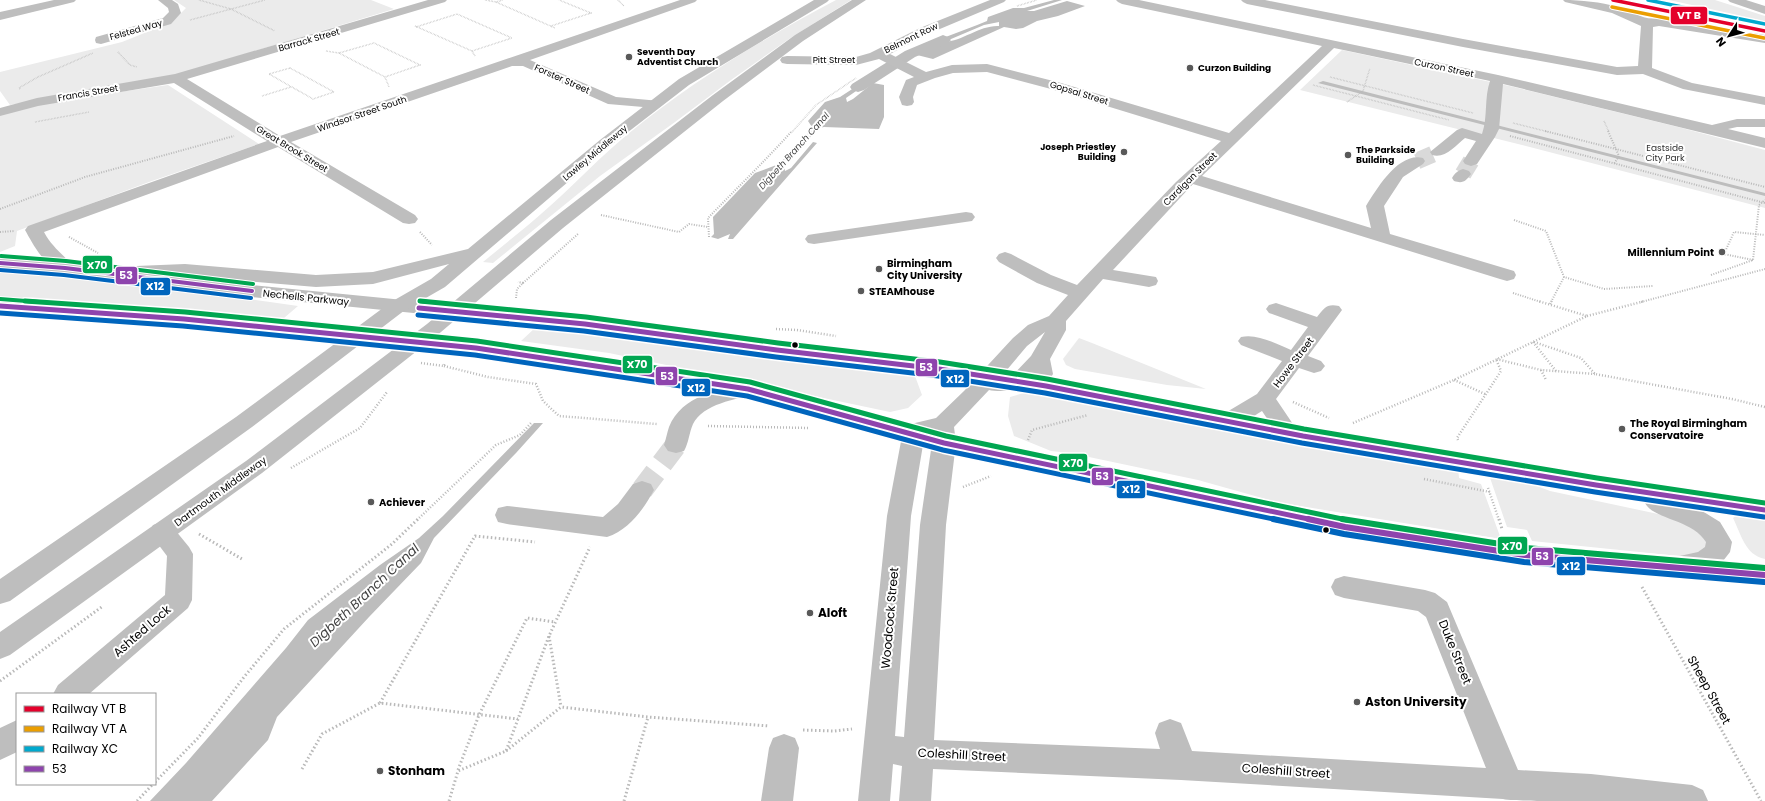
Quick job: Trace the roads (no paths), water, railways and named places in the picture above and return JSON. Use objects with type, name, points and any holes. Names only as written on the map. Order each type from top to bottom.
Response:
[{"type":"main road","name":"Felsted Way","points":[[99,46],[167,21],[175,13],[174,8],[164,0]]},
{"type":"main road","name":"Barrack Street","points":[[176,78],[300,43],[441,0]]},
{"type":"main road","name":"Windsor Street South","points":[[65,268],[52,258],[34,230],[280,141],[691,0]]},
{"type":"main road","name":"Lawley Middleway","points":[[381,331],[398,306],[438,282],[631,123],[684,82],[823,0]]},
{"type":"main road","points":[[454,311],[557,224],[718,98],[799,38],[860,0]]},
{"type":"main road","name":"Belmont Row","points":[[880,54],[924,31],[1000,0]]},
{"type":"main road","name":"Curzon Street","points":[[1122,0],[1498,79],[1765,143]]},
{"type":"main road","points":[[1569,0],[1616,10],[1647,24],[1659,22],[1765,39]]},
{"type":"main road","points":[[1734,0],[1765,10]]},
{"type":"main road","points":[[0,16],[63,1]]},
{"type":"main road","points":[[1216,19],[1238,3],[1456,51],[1617,71],[1645,70],[1658,77],[1677,83],[1765,100]]},
{"type":"main road","points":[[1645,70],[1647,24]]},
{"type":"main road","name":"Cardigan Street","points":[[943,434],[983,383],[1020,342],[1035,329],[1056,320],[1098,273],[1186,182],[1331,44]]},
{"type":"main road","points":[[1441,68],[1456,51]]},
{"type":"main road","name":"Belmont Row","points":[[880,54],[924,77]]},
{"type":"main road","name":"Pitt Street","points":[[787,60],[856,61],[880,54]]},
{"type":"main road","name":"Forster Street","points":[[511,62],[523,62],[613,101],[626,112],[631,123]]},
{"type":"main road","name":"Gopsal Street","points":[[924,77],[940,72],[964,68],[987,68],[1000,70],[1232,139]]},
{"type":"main road","points":[[907,102],[906,97],[911,83],[924,77]]},
{"type":"main road","name":"Francis Street","points":[[0,112],[37,102],[176,78]]},
{"type":"main road","name":"Great Brook Street","points":[[176,78],[198,93],[409,219]]},
{"type":"main road","points":[[1465,171],[1491,128],[1493,91],[1498,79]]},
{"type":"main road","name":"Forster Street","points":[[613,101],[655,104]]},
{"type":"main road","points":[[1707,129],[1737,124],[1765,123]]},
{"type":"main road","points":[[1438,152],[1462,133],[1491,128]]},
{"type":"main road","points":[[1382,237],[1375,206],[1396,174],[1406,165],[1417,161]]},
{"type":"main road","points":[[1186,182],[1299,215],[1382,237],[1507,275]]},
{"type":"main road","points":[[814,239],[966,217]]},
{"type":"main road","points":[[112,273],[186,270],[316,281],[373,278],[472,253]]},
{"type":"main road","points":[[1005,258],[1044,279],[1080,293]]},
{"type":"main road","name":"Nechells Parkway","points":[[0,263],[112,273],[220,288],[585,324],[777,350],[939,369],[983,383],[1018,382],[1046,386],[1288,432],[1596,485]]},
{"type":"main road","points":[[1098,273],[1149,281]]},
{"type":"main road","points":[[0,306],[184,319],[358,337],[381,331],[414,342],[476,348],[748,389],[913,436],[923,428],[1020,460],[1345,527],[1525,555],[1765,575]]},
{"type":"main road","name":"Howe Street","points":[[1228,421],[1267,396],[1302,366],[1326,317],[1276,309]]},
{"type":"main road","name":"Dartmouth Middleway","points":[[0,647],[254,467],[454,311]]},
{"type":"main road","name":"Cardigan Street","points":[[1018,382],[1040,359],[1056,330],[1056,320]]},
{"type":"main road","points":[[0,593],[238,427],[358,337]]},
{"type":"main road","points":[[1248,341],[1302,366]]},
{"type":"main road","points":[[1040,359],[1042,377],[1046,386]]},
{"type":"main road","points":[[676,445],[681,426],[688,414],[709,401],[748,389]]},
{"type":"main road","points":[[1267,396],[1288,432]]},
{"type":"main road","points":[[915,801],[933,525],[943,434]]},
{"type":"main road","name":"Woodcock Street","points":[[874,801],[899,516],[913,436]]},
{"type":"main road","points":[[1596,485],[1662,504],[1691,516],[1711,529],[1719,542],[1717,552],[1704,561],[1664,567]]},
{"type":"main road","points":[[1596,485],[1765,510]]},
{"type":"main road","points":[[507,516],[595,537],[607,527],[619,520],[628,511],[642,490]]},
{"type":"main road","name":"Ashted Lock","points":[[69,693],[178,600],[180,554],[162,532]]},
{"type":"main road","name":"Duke Street","points":[[1344,587],[1425,600],[1437,610],[1509,786]]},
{"type":"main road","points":[[1170,733],[1181,765]]},
{"type":"main road","points":[[0,746],[16,735]]},
{"type":"main road","points":[[777,801],[784,748]]},
{"type":"main road","name":"Coleshill Street","points":[[879,748],[918,754],[1181,765],[1509,786],[1594,795],[1692,801]]},
{"type":"water","points":[[1054,0],[1062,0],[1027,11],[1034,11],[1067,1],[1085,6],[1058,16],[1037,21],[1023,28],[1016,29],[1004,27],[933,59],[917,55],[912,56],[909,53],[918,48],[987,21],[988,17],[1013,8],[1024,8]],"holes":[[[999,22],[999,26],[992,26],[978,30],[958,39],[944,42],[984,25]]]},
{"type":"water","points":[[886,67],[888,69],[846,98],[847,102],[853,99],[873,83],[884,85],[884,117],[879,129],[819,128],[784,165],[785,171],[791,168],[813,142],[817,143],[733,239],[728,239],[730,234],[718,239],[711,237],[714,234],[713,217],[755,173],[779,164],[809,132],[812,127],[808,121],[825,102],[840,97]]},
{"type":"water","points":[[1323,81],[1765,193],[1765,196],[1318,83]]},
{"type":"water","points":[[534,423],[543,423],[434,538],[421,563],[277,717],[268,740],[212,801],[150,801],[186,763],[286,648],[308,620],[380,565],[419,538],[443,516]]},
{"type":"waterway","name":"Digbeth Branch Canal","points":[[858,87],[910,54],[943,40]]},
{"type":"tunnel","points":[[1417,161],[1438,152]]},
{"type":"tunnel","points":[[1463,174],[1471,161]]},
{"type":"tunnel","points":[[642,490],[676,445]]},
{"type":"rail line","name":"XC","points":[[1648,0],[1765,24]]},
{"type":"place","name":"Seventh Day Adventist Church","points":[[629,57]]},
{"type":"place","name":"Curzon Building","points":[[1190,68]]},
{"type":"place","name":"Joseph Priestley Building","points":[[1124,152]]},
{"type":"place","name":"The Parkside Building","points":[[1348,155]]},
{"type":"place","name":"Millennium Point","points":[[1722,252]]},
{"type":"place","name":"Birmingham City University","points":[[879,269]]},
{"type":"place","name":"STEAMhouse","points":[[861,291]]},
{"type":"place","name":"The Royal Birmingham Conservatoire","points":[[1622,429]]},
{"type":"place","name":"Achiever","points":[[371,502]]},
{"type":"place","name":"Aloft","points":[[810,613]]},
{"type":"place","name":"Aston University","points":[[1357,702]]},
{"type":"place","name":"Stonham","points":[[380,771]]},
{"type":"park label","name":"Eastside City Park","points":[[1665,154]]}]
